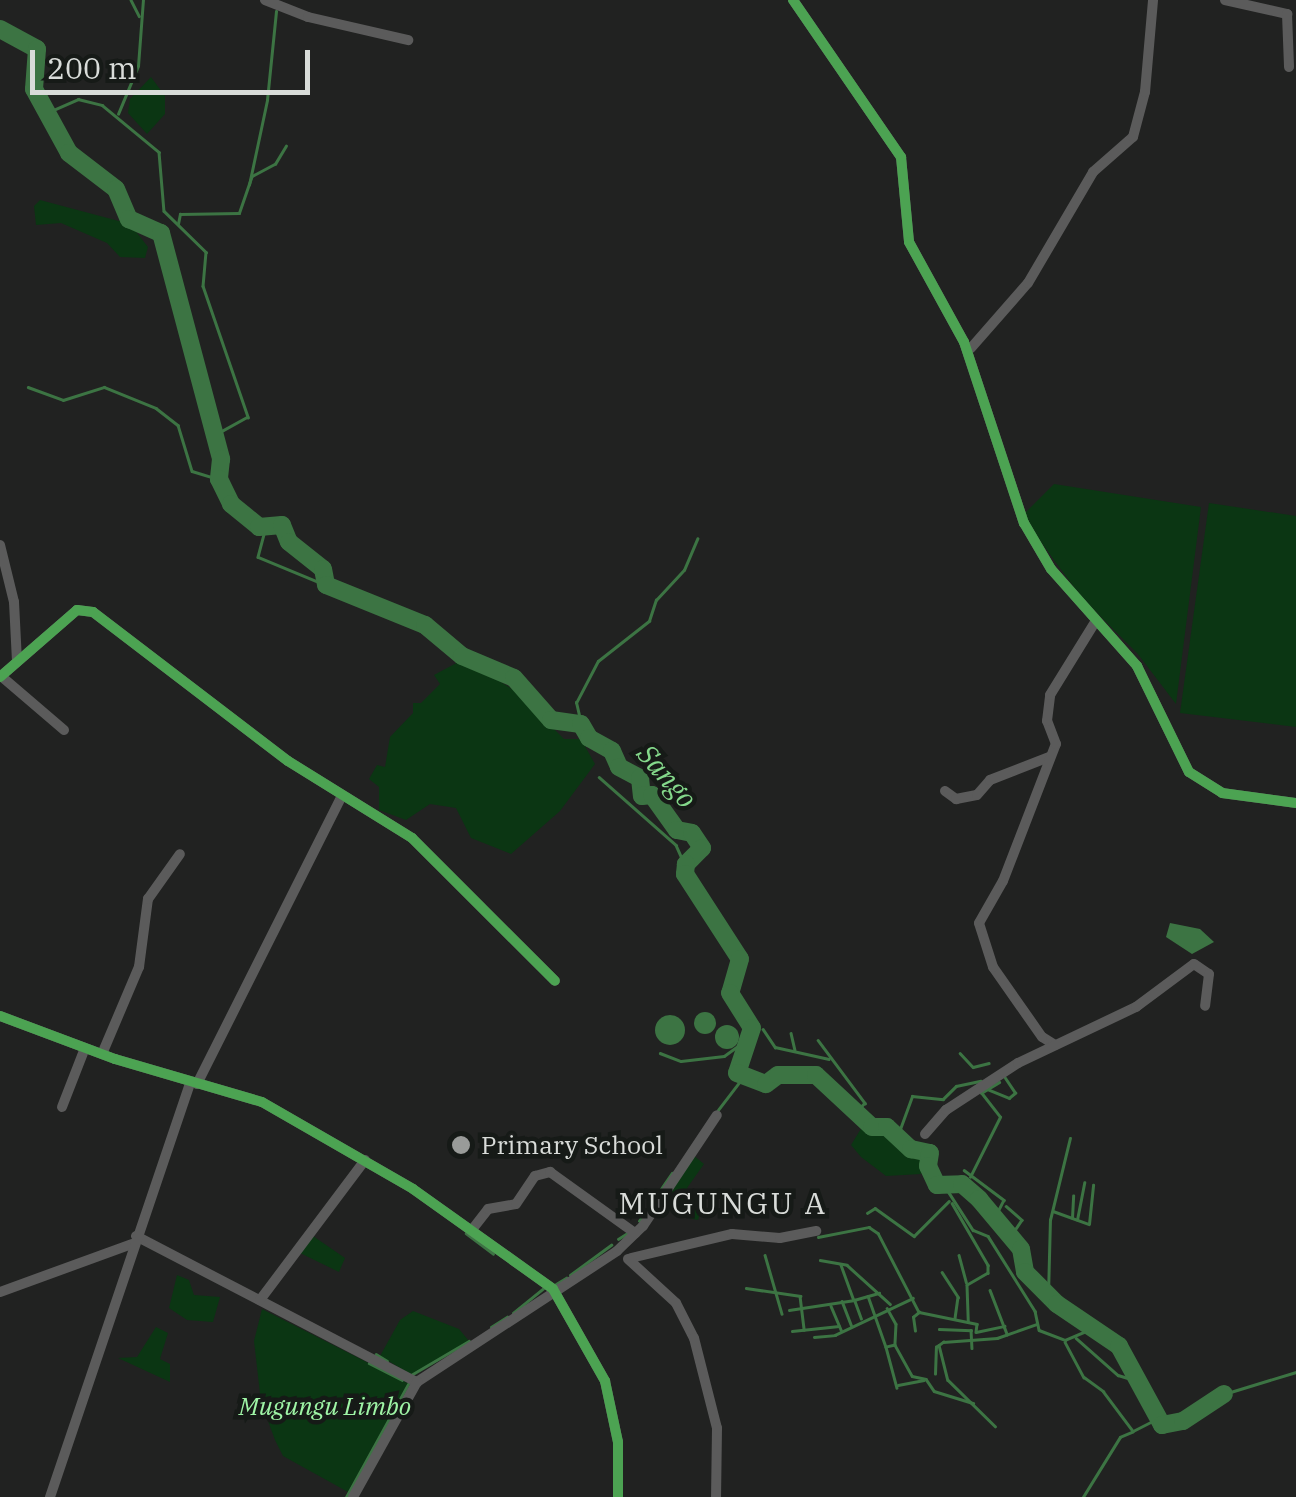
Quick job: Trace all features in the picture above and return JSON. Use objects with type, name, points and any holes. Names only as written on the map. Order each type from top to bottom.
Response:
[{"type":"street","points":[[265,0],[308,18],[408,40]]},
{"type":"street","points":[[794,0],[821,49],[894,144],[904,170],[909,242],[981,383],[1024,522],[1051,569],[1142,672],[1174,750],[1205,786],[1296,803]]},
{"type":"street","points":[[970,348],[1028,282],[1093,172],[1133,137],[1145,92],[1152,0]]},
{"type":"street","points":[[1226,0],[1280,7],[1292,13],[1289,67]]},
{"type":"street","points":[[0,545],[14,602],[18,662]]},
{"type":"street","points":[[64,730],[0,677],[77,610],[93,612],[342,796],[412,838],[555,982]]},
{"type":"street","points":[[1054,1045],[1042,1037],[993,967],[979,923],[1003,881],[1056,744],[1047,721],[1050,694],[1095,622]]},
{"type":"street","points":[[945,791],[956,798],[977,795],[1004,772],[1023,772],[1050,757]]},
{"type":"street","points":[[50,1497],[134,1240],[194,1083],[342,796]]},
{"type":"street","points":[[102,1054],[139,967],[148,898],[180,854]]},
{"type":"street","points":[[925,1134],[946,1110],[1040,1052],[1136,1007],[1194,964],[1209,974],[1205,1006]]},
{"type":"street","points":[[0,1016],[102,1054],[262,1102],[365,1160],[553,1289],[606,1380],[618,1442],[618,1497]]},
{"type":"street","points":[[1040,1052],[1042,1037]]},
{"type":"street","points":[[62,1107],[85,1048]]},
{"type":"street","points":[[353,1497],[417,1382],[553,1289],[617,1251],[635,1234],[717,1114]]},
{"type":"street","points":[[260,1300],[365,1160]]},
{"type":"street","points":[[471,1231],[488,1208],[516,1204],[535,1176],[550,1172],[635,1234]]},
{"type":"street","points":[[628,1258],[732,1234],[780,1238],[816,1231]]},
{"type":"street","points":[[0,1292],[134,1240],[417,1382]]},
{"type":"street","points":[[617,1251],[676,1303],[694,1338],[717,1428],[716,1497]]},
{"type":"green space","points":[[151,77],[165,96],[165,114],[147,134],[128,113],[130,99]]},
{"type":"green space","points":[[40,200],[130,224],[148,247],[145,258],[120,257],[107,243],[61,223],[36,225],[34,206]]},
{"type":"green space","points":[[1054,484],[1201,507],[1176,704],[1137,653],[1081,597],[1022,516]]},
{"type":"green space","points":[[1209,503],[1296,516],[1296,727],[1180,713]]},
{"type":"green space","points":[[464,659],[517,692],[564,739],[581,739],[595,764],[560,811],[511,854],[471,838],[456,808],[430,804],[406,820],[379,810],[379,787],[369,779],[377,765],[385,767],[390,737],[413,713],[413,703],[421,703],[440,684],[434,675]]},
{"type":"green space","points":[[862,1127],[882,1131],[924,1160],[921,1174],[886,1176],[861,1157],[851,1145]]},
{"type":"green space","points":[[693,1155],[704,1164],[687,1188],[703,1204],[698,1220],[684,1217],[669,1195]]},
{"type":"green space","points":[[313,1236],[345,1258],[339,1272],[300,1253]]},
{"type":"green space","points":[[177,1275],[189,1280],[194,1295],[220,1297],[213,1322],[187,1320],[169,1308]]},
{"type":"green space","name":"Mugungu Limbo","points":[[262,1309],[408,1383],[348,1492],[283,1456],[275,1440],[261,1402],[254,1341]]},
{"type":"green space","points":[[413,1311],[459,1329],[469,1341],[412,1375],[380,1356],[400,1320]]},
{"type":"green space","points":[[156,1327],[168,1333],[160,1359],[170,1364],[170,1382],[118,1358],[137,1357]]},
{"type":"shaded area","points":[[1170,923],[1200,929],[1214,942],[1192,954],[1166,937]]},
{"type":"shaded area","points":[[705,1012],[713,1015],[713,1031],[705,1034],[697,1031],[694,1023],[697,1015]]},
{"type":"shaded area","points":[[670,1015],[681,1019],[685,1030],[681,1041],[670,1045],[659,1041],[655,1030],[659,1019]]},
{"type":"shaded area","points":[[727,1025],[736,1028],[736,1046],[727,1049],[718,1046],[715,1037],[718,1028]]},
{"type":"waterway","points":[[131,0],[139,16]]},
{"type":"waterway","points":[[118,114],[138,66],[143,0]]},
{"type":"waterway","points":[[249,185],[267,100],[276,11]]},
{"type":"waterway","name":"Sango","points":[[0,29],[37,49],[34,89],[69,153],[116,189],[129,219],[161,233],[221,459],[219,479],[231,504],[259,527],[282,525],[289,542],[323,569],[326,585],[425,625],[462,656],[514,678],[551,720],[581,724],[589,738],[612,751],[619,767],[640,778],[642,796],[652,795],[677,830],[692,833],[702,848],[686,864],[685,874],[740,959],[730,993],[752,1028],[737,1073],[766,1084],[778,1075],[816,1075],[872,1127],[887,1127],[911,1149],[930,1153],[928,1166],[937,1185],[962,1184],[979,1199],[1021,1249],[1025,1272],[1057,1304],[1119,1346],[1162,1425],[1183,1421],[1224,1394]]},
{"type":"waterway","points":[[49,112],[78,99],[102,105],[159,152],[164,211],[206,252],[203,286],[248,417],[214,436]]},
{"type":"waterway","points":[[178,224],[180,214],[239,213],[252,176],[275,164],[286,146]]},
{"type":"waterway","points":[[28,387],[63,400],[104,387],[156,408],[178,425],[192,471],[219,479]]},
{"type":"waterway","points":[[266,527],[258,557],[326,585]]},
{"type":"waterway","points":[[581,724],[576,703],[598,661],[649,621],[656,600],[684,570],[697,539]]},
{"type":"waterway","points":[[599,777],[676,845],[686,867]]},
{"type":"waterway","points":[[763,1029],[775,1047],[829,1059]]},
{"type":"waterway","points":[[791,1033],[795,1050]]},
{"type":"waterway","points":[[818,1040],[865,1103],[856,1113]]},
{"type":"waterway","points":[[660,1053],[681,1061],[724,1056],[745,1041]]},
{"type":"waterway","points":[[960,1053],[973,1067],[989,1063]]},
{"type":"waterway","points":[[718,1110],[744,1076]]},
{"type":"waterway","points":[[987,1089],[1009,1098],[1015,1093],[1005,1078]]},
{"type":"waterway","points":[[899,1132],[912,1096],[943,1099],[956,1086],[980,1081]]},
{"type":"waterway","points":[[970,1177],[1000,1117],[981,1093],[999,1082]]},
{"type":"waterway","points":[[1048,1295],[1050,1220],[1070,1138]]},
{"type":"waterway","points":[[964,1170],[1004,1200],[996,1216]]},
{"type":"waterway","points":[[639,1221],[672,1173]]},
{"type":"waterway","points":[[1077,1220],[1084,1183]]},
{"type":"waterway","points":[[1053,1211],[1089,1224],[1093,1185]]},
{"type":"waterway","points":[[946,1188],[973,1230],[988,1236],[1035,1311],[1039,1330],[1065,1340],[1096,1327]]},
{"type":"waterway","points":[[1072,1218],[1073,1196]]},
{"type":"waterway","points":[[867,1213],[875,1208],[914,1236],[949,1201]]},
{"type":"waterway","points":[[952,1203],[988,1265],[988,1273],[967,1285],[968,1321]]},
{"type":"waterway","points":[[1006,1206],[1022,1220],[1012,1235]]},
{"type":"waterway","points":[[818,1237],[869,1227],[878,1233],[919,1312],[977,1324],[976,1332],[1004,1326],[1007,1334]]},
{"type":"waterway","points":[[618,1239],[629,1232]]},
{"type":"waterway","points":[[466,1233],[493,1253]]},
{"type":"waterway","points":[[570,1275],[611,1245]]},
{"type":"waterway","points":[[765,1255],[782,1314]]},
{"type":"waterway","points":[[959,1255],[966,1282]]},
{"type":"waterway","points":[[820,1260],[847,1265],[890,1304]]},
{"type":"waterway","points":[[841,1265],[853,1298]]},
{"type":"waterway","points":[[942,1272],[958,1297],[955,1319]]},
{"type":"waterway","points":[[556,1284],[566,1278]]},
{"type":"waterway","points":[[513,1313],[544,1288]]},
{"type":"waterway","points":[[746,1288],[800,1296],[804,1330]]},
{"type":"waterway","points":[[990,1290],[1004,1326]]},
{"type":"waterway","points":[[861,1319],[854,1300],[879,1293]]},
{"type":"waterway","points":[[868,1296],[886,1347]]},
{"type":"waterway","points":[[814,1337],[835,1335],[913,1298]]},
{"type":"waterway","points":[[789,1310],[854,1300]]},
{"type":"waterway","points":[[842,1301],[851,1325]]},
{"type":"waterway","points":[[831,1306],[841,1330]]},
{"type":"waterway","points":[[887,1308],[896,1324],[895,1345],[912,1376],[926,1379],[934,1391],[973,1403]]},
{"type":"waterway","points":[[915,1331],[913,1317],[919,1312]]},
{"type":"waterway","points":[[491,1327],[507,1317]]},
{"type":"waterway","points":[[935,1374],[936,1347],[943,1342],[997,1338],[1037,1324]]},
{"type":"waterway","points":[[792,1331],[839,1326]]},
{"type":"waterway","points":[[939,1329],[971,1330],[972,1348]]},
{"type":"waterway","points":[[1076,1338],[1118,1375],[1138,1381]]},
{"type":"waterway","points":[[411,1375],[469,1341]]},
{"type":"waterway","points":[[1065,1342],[1084,1377],[1103,1391],[1133,1431],[1157,1419]]},
{"type":"waterway","points":[[895,1345],[886,1347],[897,1388]]},
{"type":"waterway","points":[[939,1345],[948,1380],[995,1426]]},
{"type":"waterway","points":[[376,1354],[387,1361]]},
{"type":"waterway","points":[[369,1363],[402,1380]]},
{"type":"waterway","name":"Sango","points":[[1224,1394],[1296,1372]]},
{"type":"waterway","points":[[898,1385],[924,1380]]},
{"type":"waterway","points":[[346,1497],[408,1384]]},
{"type":"waterway","points":[[1083,1497],[1120,1437],[1132,1432]]},
{"type":"cycle path","points":[[793,0],[901,157],[909,242],[964,342],[1024,523],[1051,569],[1137,666],[1189,772],[1222,793],[1296,803]]},
{"type":"cycle path","points":[[0,677],[77,610],[93,612],[288,761],[412,838],[555,981]]},
{"type":"cycle path","points":[[0,1016],[115,1059],[262,1102],[413,1189],[553,1289],[605,1381],[618,1442],[618,1497]]},
{"type":"place","name":"Primary School","points":[[461,1145]]},
{"type":"district","name":"MUGUNGU A","points":[[723,1203]]}]
